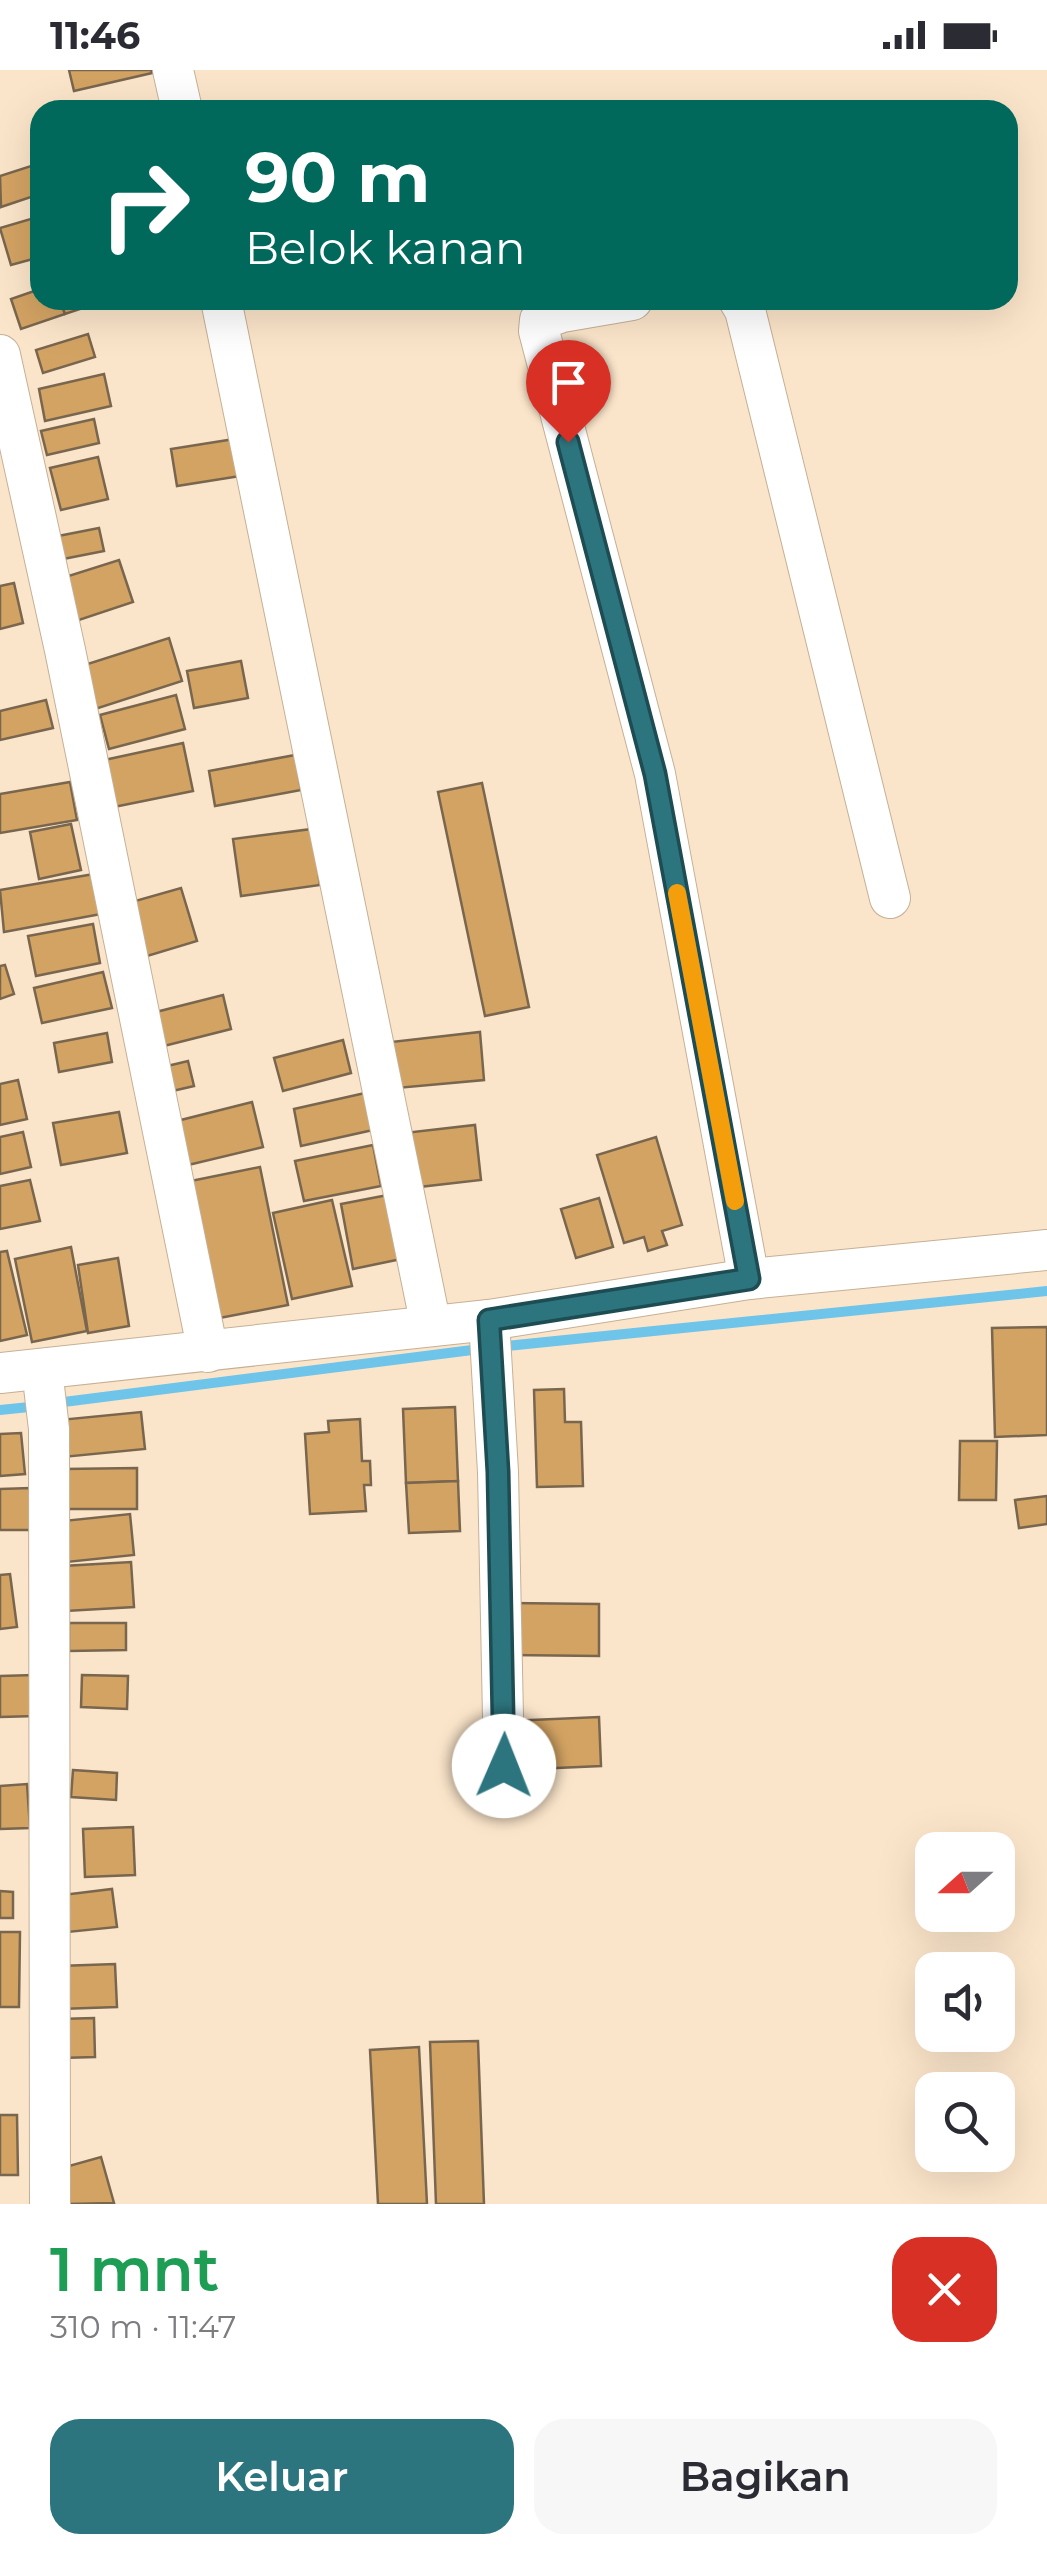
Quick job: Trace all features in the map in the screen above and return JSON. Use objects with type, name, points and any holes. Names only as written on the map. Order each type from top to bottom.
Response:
[{"type":"street","points":[[173,70],[180,100]]},
{"type":"street","points":[[222,310],[431,1326]]},
{"type":"street","points":[[574,310],[540,320],[538,331],[655,774],[749,1279]]},
{"type":"street","points":[[746,310],[890,898]]},
{"type":"street","points":[[0,356],[66,650],[208,1352]]},
{"type":"street","points":[[0,1373],[45,1396],[208,1352],[431,1326],[491,1337],[749,1279],[1047,1250]]},
{"type":"street","points":[[491,1337],[504,1766]]},
{"type":"street","points":[[45,1396],[50,2204]]},
{"type":"building","points":[[69,70],[151,70],[152,73],[74,91]]},
{"type":"building","points":[[30,166],[30,197],[1,207],[0,176]]},
{"type":"building","points":[[30,219],[30,260],[11,265],[0,228]]},
{"type":"building","points":[[30,292],[30,310],[64,310],[65,314],[21,329],[11,299]]},
{"type":"building","points":[[88,334],[95,357],[43,373],[36,350]]},
{"type":"building","points":[[104,374],[111,406],[45,421],[39,389]]},
{"type":"building","points":[[94,419],[99,443],[47,455],[41,431]]},
{"type":"building","points":[[247,437],[253,474],[177,486],[171,449]]},
{"type":"building","points":[[98,457],[108,499],[61,510],[50,468]]},
{"type":"building","points":[[99,528],[104,551],[53,561],[48,538]]},
{"type":"building","points":[[119,560],[133,602],[73,622],[59,579]]},
{"type":"building","points":[[14,583],[23,623],[0,629],[0,586]]},
{"type":"building","points":[[169,638],[182,681],[89,711],[75,668]]},
{"type":"building","points":[[241,661],[248,698],[194,708],[187,671]]},
{"type":"building","points":[[176,695],[185,729],[109,749],[100,715]]},
{"type":"building","points":[[46,700],[53,728],[0,740],[0,711]]},
{"type":"building","points":[[183,743],[193,791],[104,809],[95,762]]},
{"type":"building","points":[[295,755],[301,790],[215,806],[209,771]]},
{"type":"building","points":[[70,782],[77,820],[0,833],[0,794]]},
{"type":"building","points":[[482,783],[529,1007],[485,1016],[438,792]]},
{"type":"building","points":[[71,824],[81,870],[39,879],[30,832]]},
{"type":"building","points":[[312,829],[320,885],[241,896],[233,839]]},
{"type":"building","points":[[94,874],[101,914],[4,932],[0,890]]},
{"type":"building","points":[[181,888],[197,941],[144,957],[128,903]]},
{"type":"building","points":[[93,924],[100,963],[36,976],[28,936]]},
{"type":"building","points":[[5,965],[14,994],[0,999],[0,966]]},
{"type":"building","points":[[103,972],[112,1008],[42,1023],[34,988]]},
{"type":"building","points":[[223,995],[231,1029],[164,1046],[156,1012]]},
{"type":"building","points":[[480,1032],[484,1080],[397,1088],[391,1042]]},
{"type":"building","points":[[107,1033],[112,1062],[59,1072],[54,1043]]},
{"type":"building","points":[[343,1040],[351,1073],[283,1091],[274,1058]]},
{"type":"building","points":[[188,1061],[194,1086],[164,1093],[159,1068]]},
{"type":"building","points":[[18,1080],[27,1119],[0,1125],[0,1084]]},
{"type":"building","points":[[365,1093],[373,1130],[301,1146],[294,1109]]},
{"type":"building","points":[[252,1102],[263,1147],[180,1167],[169,1123]]},
{"type":"building","points":[[119,1112],[127,1153],[61,1165],[53,1123]]},
{"type":"building","points":[[475,1125],[481,1180],[410,1188],[404,1133]]},
{"type":"building","points":[[23,1132],[31,1167],[0,1174],[0,1137]]},
{"type":"building","points":[[656,1137],[682,1225],[662,1231],[667,1245],[648,1251],[644,1237],[624,1243],[597,1155]]},
{"type":"building","points":[[373,1145],[381,1186],[304,1201],[295,1161]]},
{"type":"building","points":[[260,1167],[288,1305],[209,1320],[181,1183]]},
{"type":"building","points":[[30,1180],[40,1221],[0,1229],[0,1186]]},
{"type":"building","points":[[393,1194],[406,1258],[353,1269],[341,1204]]},
{"type":"building","points":[[599,1198],[613,1247],[576,1258],[561,1209]]},
{"type":"building","points":[[332,1200],[352,1286],[292,1299],[273,1213]]},
{"type":"building","points":[[71,1247],[87,1331],[32,1342],[15,1259]]},
{"type":"building","points":[[7,1251],[27,1335],[0,1341],[0,1252]]},
{"type":"building","points":[[118,1258],[129,1326],[88,1333],[78,1265]]},
{"type":"building","points":[[1047,1327],[1047,1435],[995,1437],[992,1328]]},
{"type":"building","points":[[564,1389],[565,1422],[581,1422],[583,1486],[537,1487],[534,1390]]},
{"type":"building","points":[[455,1407],[458,1481],[406,1483],[403,1409]]},
{"type":"building","points":[[141,1412],[145,1449],[63,1457],[59,1420]]},
{"type":"building","points":[[360,1419],[362,1461],[370,1461],[371,1485],[364,1485],[366,1511],[310,1514],[305,1434],[329,1432],[328,1421]]},
{"type":"building","points":[[21,1433],[25,1474],[0,1476],[0,1434]]},
{"type":"building","points":[[960,1441],[997,1441],[996,1500],[959,1500]]},
{"type":"building","points":[[137,1468],[137,1509],[64,1509],[64,1469]]},
{"type":"building","points":[[458,1481],[460,1531],[409,1533],[406,1483]]},
{"type":"building","points":[[30,1488],[31,1530],[0,1530],[0,1489]]},
{"type":"building","points":[[1047,1496],[1047,1524],[1019,1528],[1015,1500]]},
{"type":"building","points":[[130,1514],[134,1555],[67,1562],[63,1521]]},
{"type":"building","points":[[131,1562],[134,1607],[66,1611],[63,1566]]},
{"type":"building","points":[[10,1574],[17,1627],[0,1629],[0,1575]]},
{"type":"building","points":[[506,1603],[599,1604],[599,1656],[506,1655]]},
{"type":"building","points":[[69,1623],[126,1623],[126,1650],[69,1651]]},
{"type":"building","points":[[34,1675],[36,1716],[0,1717],[0,1676]]},
{"type":"building","points":[[82,1675],[128,1676],[127,1709],[81,1707]]},
{"type":"building","points":[[599,1717],[601,1766],[512,1770],[509,1721]]},
{"type":"building","points":[[73,1770],[117,1773],[116,1800],[71,1797]]},
{"type":"building","points":[[27,1784],[30,1828],[0,1829],[0,1786]]},
{"type":"building","points":[[133,1827],[135,1875],[85,1877],[83,1829]]},
{"type":"building","points":[[112,1889],[117,1927],[58,1933],[54,1896]]},
{"type":"building","points":[[0,1891],[13,1892],[13,1918],[0,1918]]},
{"type":"building","points":[[0,1932],[20,1932],[19,2007],[0,2007]]},
{"type":"building","points":[[115,1964],[117,2007],[60,2009],[59,1966]]},
{"type":"building","points":[[94,2018],[95,2057],[61,2058],[59,2019]]},
{"type":"building","points":[[478,2041],[484,2204],[436,2204],[430,2042]]},
{"type":"building","points":[[419,2047],[427,2204],[378,2204],[370,2050]]},
{"type":"building","points":[[0,2115],[17,2115],[18,2175],[0,2175]]},
{"type":"building","points":[[101,2157],[114,2203],[67,2204],[58,2169]]},
{"type":"waterway","points":[[497,1347],[1047,1291]]},
{"type":"waterway","points":[[56,1403],[480,1349]]},
{"type":"waterway","points":[[0,1410],[39,1406]]},
{"type":"slow traffic","points":[[677,893],[735,1201]]},
{"type":"route","points":[[504,1766],[498,1472],[489,1320],[749,1279],[655,774],[568,442]]}]
